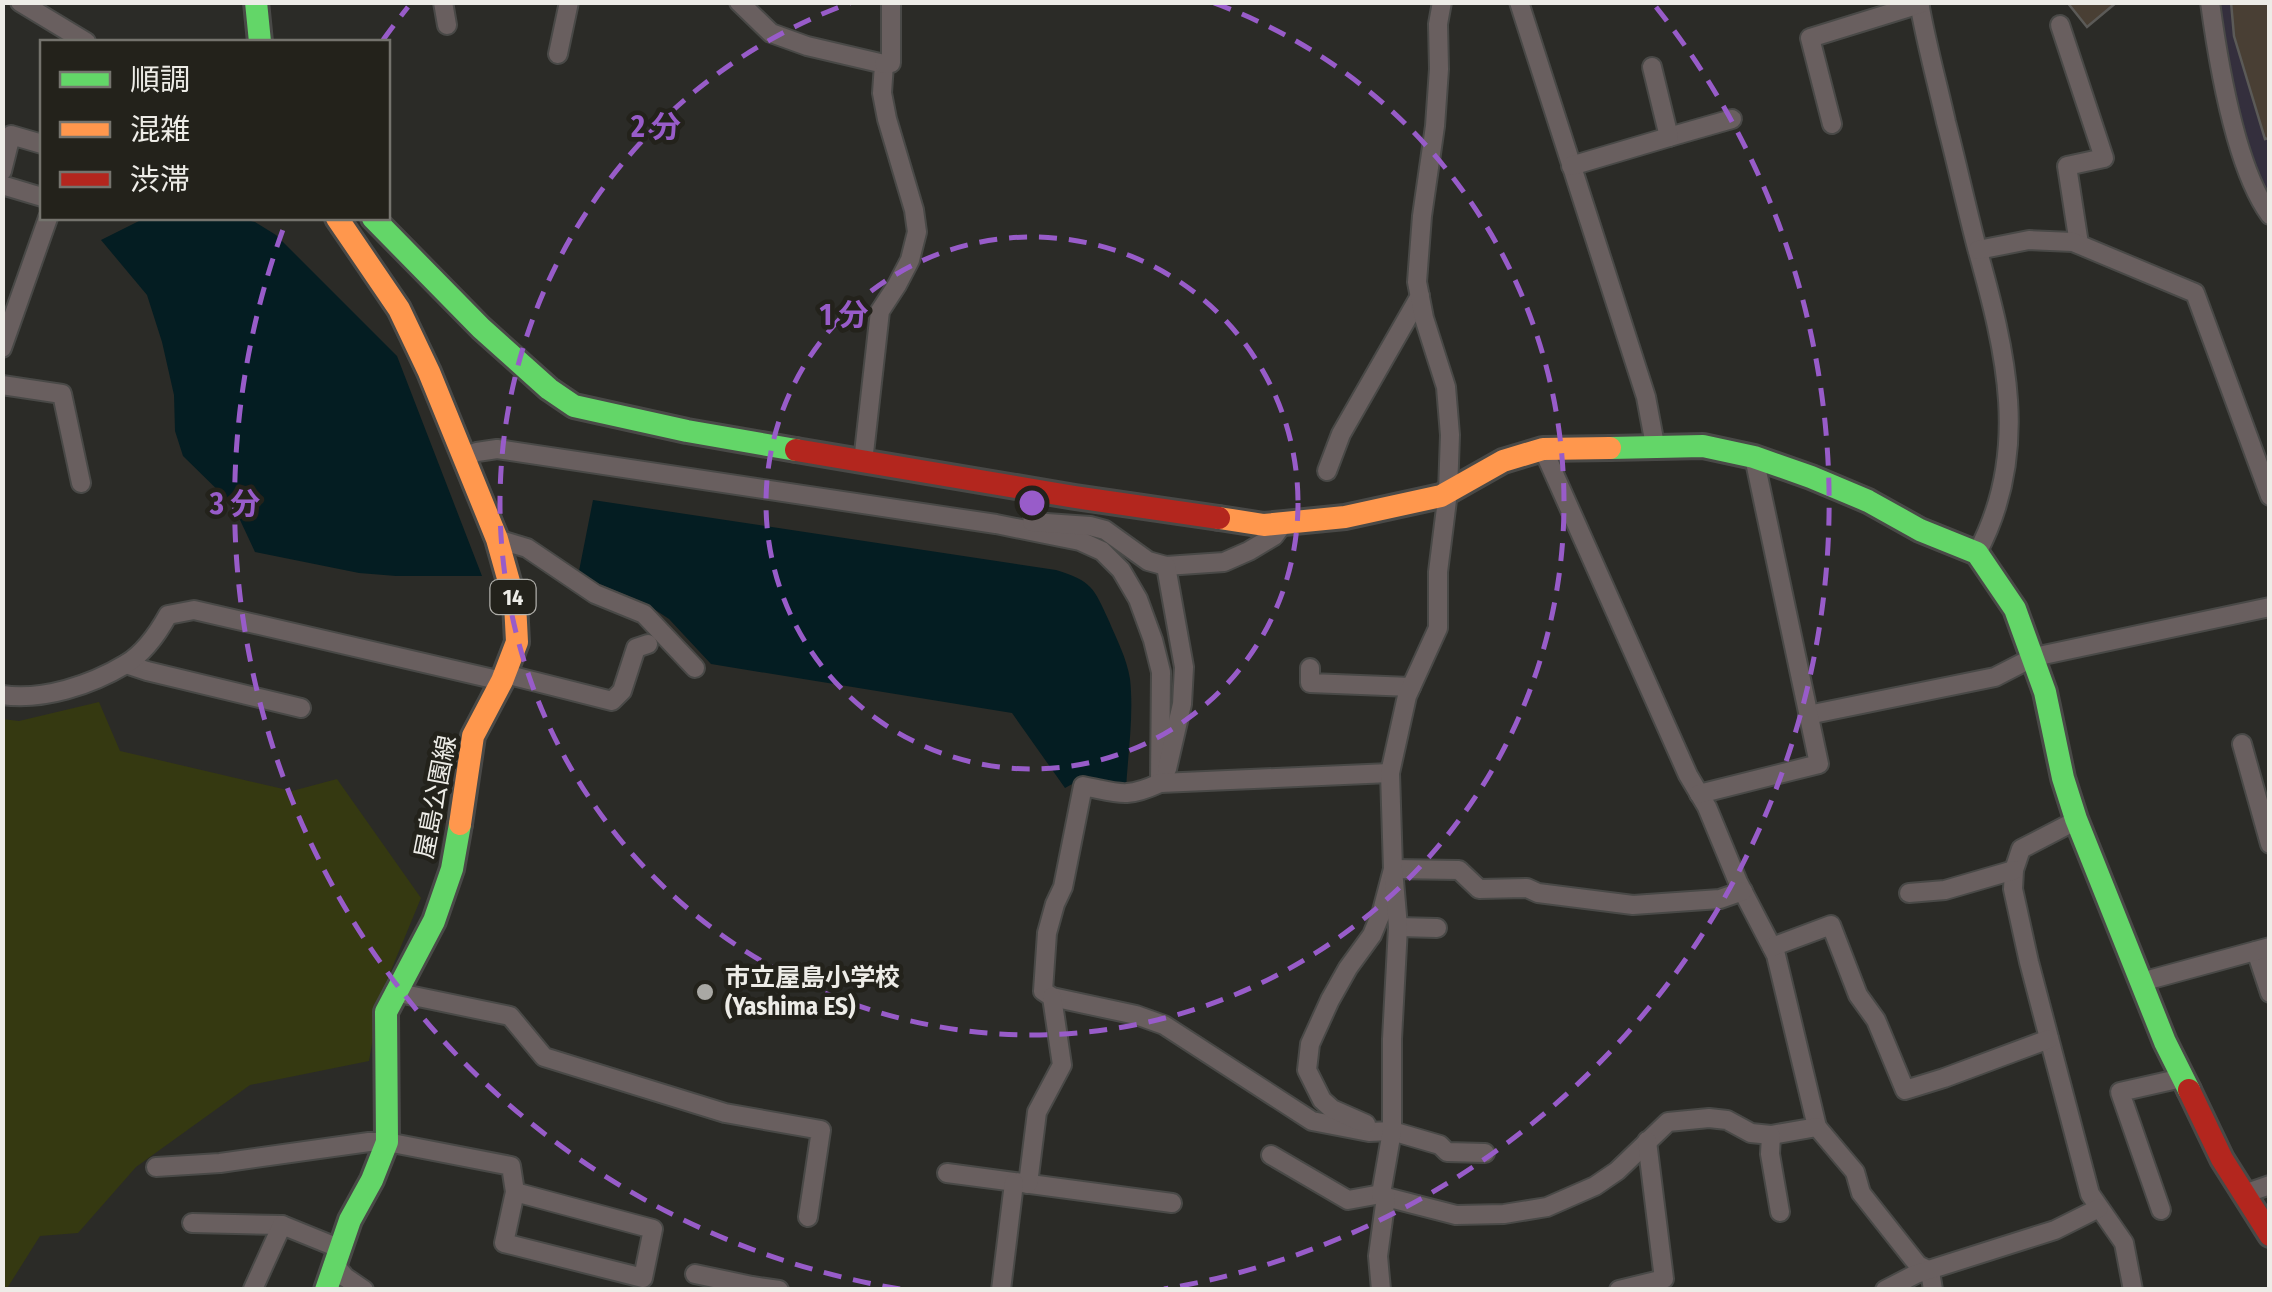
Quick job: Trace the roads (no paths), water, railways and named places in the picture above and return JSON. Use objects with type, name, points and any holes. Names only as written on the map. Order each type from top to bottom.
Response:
[{"type":"street","points":[[20,2],[83,40]]},
{"type":"street","points":[[256,2],[260,40]]},
{"type":"street","points":[[443,2],[447,25]]},
{"type":"street","points":[[558,54],[569,2]]},
{"type":"street","points":[[739,2],[772,33],[807,46],[884,64],[891,64],[891,2]]},
{"type":"street","points":[[1382,1290],[1378,1256],[1389,1130],[1398,927],[1390,773],[1407,696],[1438,628],[1438,572],[1448,492],[1450,434],[1446,387],[1417,282],[1434,126],[1442,2]]},
{"type":"street","points":[[1519,2],[1646,396],[1655,445]]},
{"type":"street","points":[[2210,2],[2226,96],[2238,140],[2251,179],[2270,215]]},
{"type":"street","points":[[1832,124],[1810,38],[1920,3],[2000,333],[2009,388],[2009,443],[1998,497],[1977,553]]},
{"type":"street","points":[[2060,25],[2104,158],[2067,166],[2079,244]]},
{"type":"street","points":[[862,462],[880,311],[910,260],[917,232],[887,120],[882,93],[884,64]]},
{"type":"street","points":[[1652,66],[1668,137]]},
{"type":"street","points":[[1570,166],[1732,119]]},
{"type":"street","points":[[2,171],[11,135],[40,143]]},
{"type":"street","points":[[2,184],[40,196]]},
{"type":"street","points":[[2,348],[11,294],[47,220]]},
{"type":"street","name":"屋島公園線","points":[[326,1290],[350,1220],[387,1142],[386,1012],[434,922],[452,868],[472,736],[517,642],[515,603],[497,538],[429,372],[399,309],[339,220]]},
{"type":"street","points":[[375,220],[481,328],[549,389],[574,406],[687,431],[1264,525],[1345,518],[1441,496],[1503,461],[1543,449],[1702,446],[1754,457],[1812,477],[1977,553],[2015,609],[2034,657],[2063,778],[2140,982],[2222,1159],[2270,1234]]},
{"type":"street","points":[[1978,250],[2029,240],[2079,244],[2195,293],[2270,496]]},
{"type":"street","points":[[1327,471],[1341,434],[1420,296]]},
{"type":"street","points":[[2,385],[62,394],[81,483]]},
{"type":"street","points":[[464,457],[498,449],[1080,540],[1102,551],[1121,570],[1138,599],[1153,640],[1160,672],[1160,783]]},
{"type":"street","points":[[1543,449],[1688,775],[1776,954],[1817,1127],[1854,1172],[1861,1193],[1931,1280]]},
{"type":"street","points":[[1699,794],[1819,764],[1754,457]]},
{"type":"street","points":[[996,524],[1008,520],[1105,530],[1148,561],[1166,566],[1224,562],[1274,536],[1282,524]]},
{"type":"street","points":[[497,538],[527,548],[595,594],[644,614],[695,668]]},
{"type":"street","points":[[1160,783],[1182,704],[1184,667],[1166,566]]},
{"type":"street","points":[[1808,715],[1995,677],[2034,657],[2270,607]]},
{"type":"street","points":[[2,695],[69,690],[126,664],[152,640],[168,615],[194,610],[612,701],[622,692],[636,648],[648,644]]},
{"type":"street","points":[[126,664],[301,708]]},
{"type":"street","points":[[1310,668],[1310,684],[1411,687]]},
{"type":"street","points":[[2242,744],[2270,844]]},
{"type":"street","points":[[1389,1130],[1369,1132],[1312,1121],[1164,1025],[1044,991],[1047,933],[1063,887],[1083,786],[1126,794],[1140,793],[1160,783],[1390,773]]},
{"type":"street","points":[[2077,820],[2022,849],[2014,870],[2013,889],[2028,962],[2090,1194],[2124,1243],[2134,1290]]},
{"type":"street","points":[[1393,869],[1459,870],[1479,889],[1526,888],[1538,893],[1633,904],[1720,899],[1742,891]]},
{"type":"street","points":[[1393,869],[1372,935],[1348,968],[1310,1044],[1307,1070],[1322,1100],[1332,1109],[1440,1144],[1448,1152],[1485,1153]]},
{"type":"street","points":[[1909,894],[1945,890],[2014,870]]},
{"type":"street","points":[[1772,947],[1831,925],[1858,995],[1876,1020],[1905,1090],[2049,1039]]},
{"type":"street","points":[[1398,927],[1437,928]]},
{"type":"street","points":[[2140,982],[2263,949],[2270,993]]},
{"type":"street","points":[[394,992],[510,1016],[544,1057],[725,1113],[822,1130],[808,1217]]},
{"type":"street","points":[[1001,1290],[1038,1112],[1062,1065],[1052,996]]},
{"type":"street","points":[[2162,1210],[2120,1092],[2182,1078]]},
{"type":"street","points":[[1271,1155],[1348,1200],[1384,1196],[1456,1215],[1504,1214],[1547,1207],[1595,1186],[1668,1122],[1727,1120],[1751,1133],[1771,1135],[1817,1127]]},
{"type":"street","points":[[1771,1135],[1770,1154],[1780,1212]]},
{"type":"street","points":[[1619,1290],[1664,1279],[1647,1141]]},
{"type":"street","points":[[156,1167],[220,1163],[369,1142],[512,1166],[515,1192],[504,1242],[643,1278],[654,1228],[515,1192]]},
{"type":"street","points":[[947,1174],[1172,1203]]},
{"type":"street","points":[[2244,1194],[2270,1186]]},
{"type":"street","points":[[1886,1290],[1916,1274],[1931,1280],[2099,1208]]},
{"type":"street","points":[[192,1224],[282,1225],[338,1257],[345,1277],[364,1290]]},
{"type":"street","points":[[253,1290],[282,1225]]},
{"type":"street","points":[[695,1274],[779,1290]]},
{"type":"water","points":[[141,220],[246,220],[276,235],[397,356],[482,576],[359,573],[255,552],[233,505],[183,456],[175,431],[174,395],[147,295],[101,240]]},
{"type":"water","points":[[593,500],[1056,570],[1077,578],[1090,587],[1099,601],[1129,672],[1126,789],[1083,778],[1065,788],[1012,713],[711,664],[669,619],[579,571]]},
{"type":"place","name":"市立屋島小学校 (Yashima ES)","points":[[705,992]]}]
